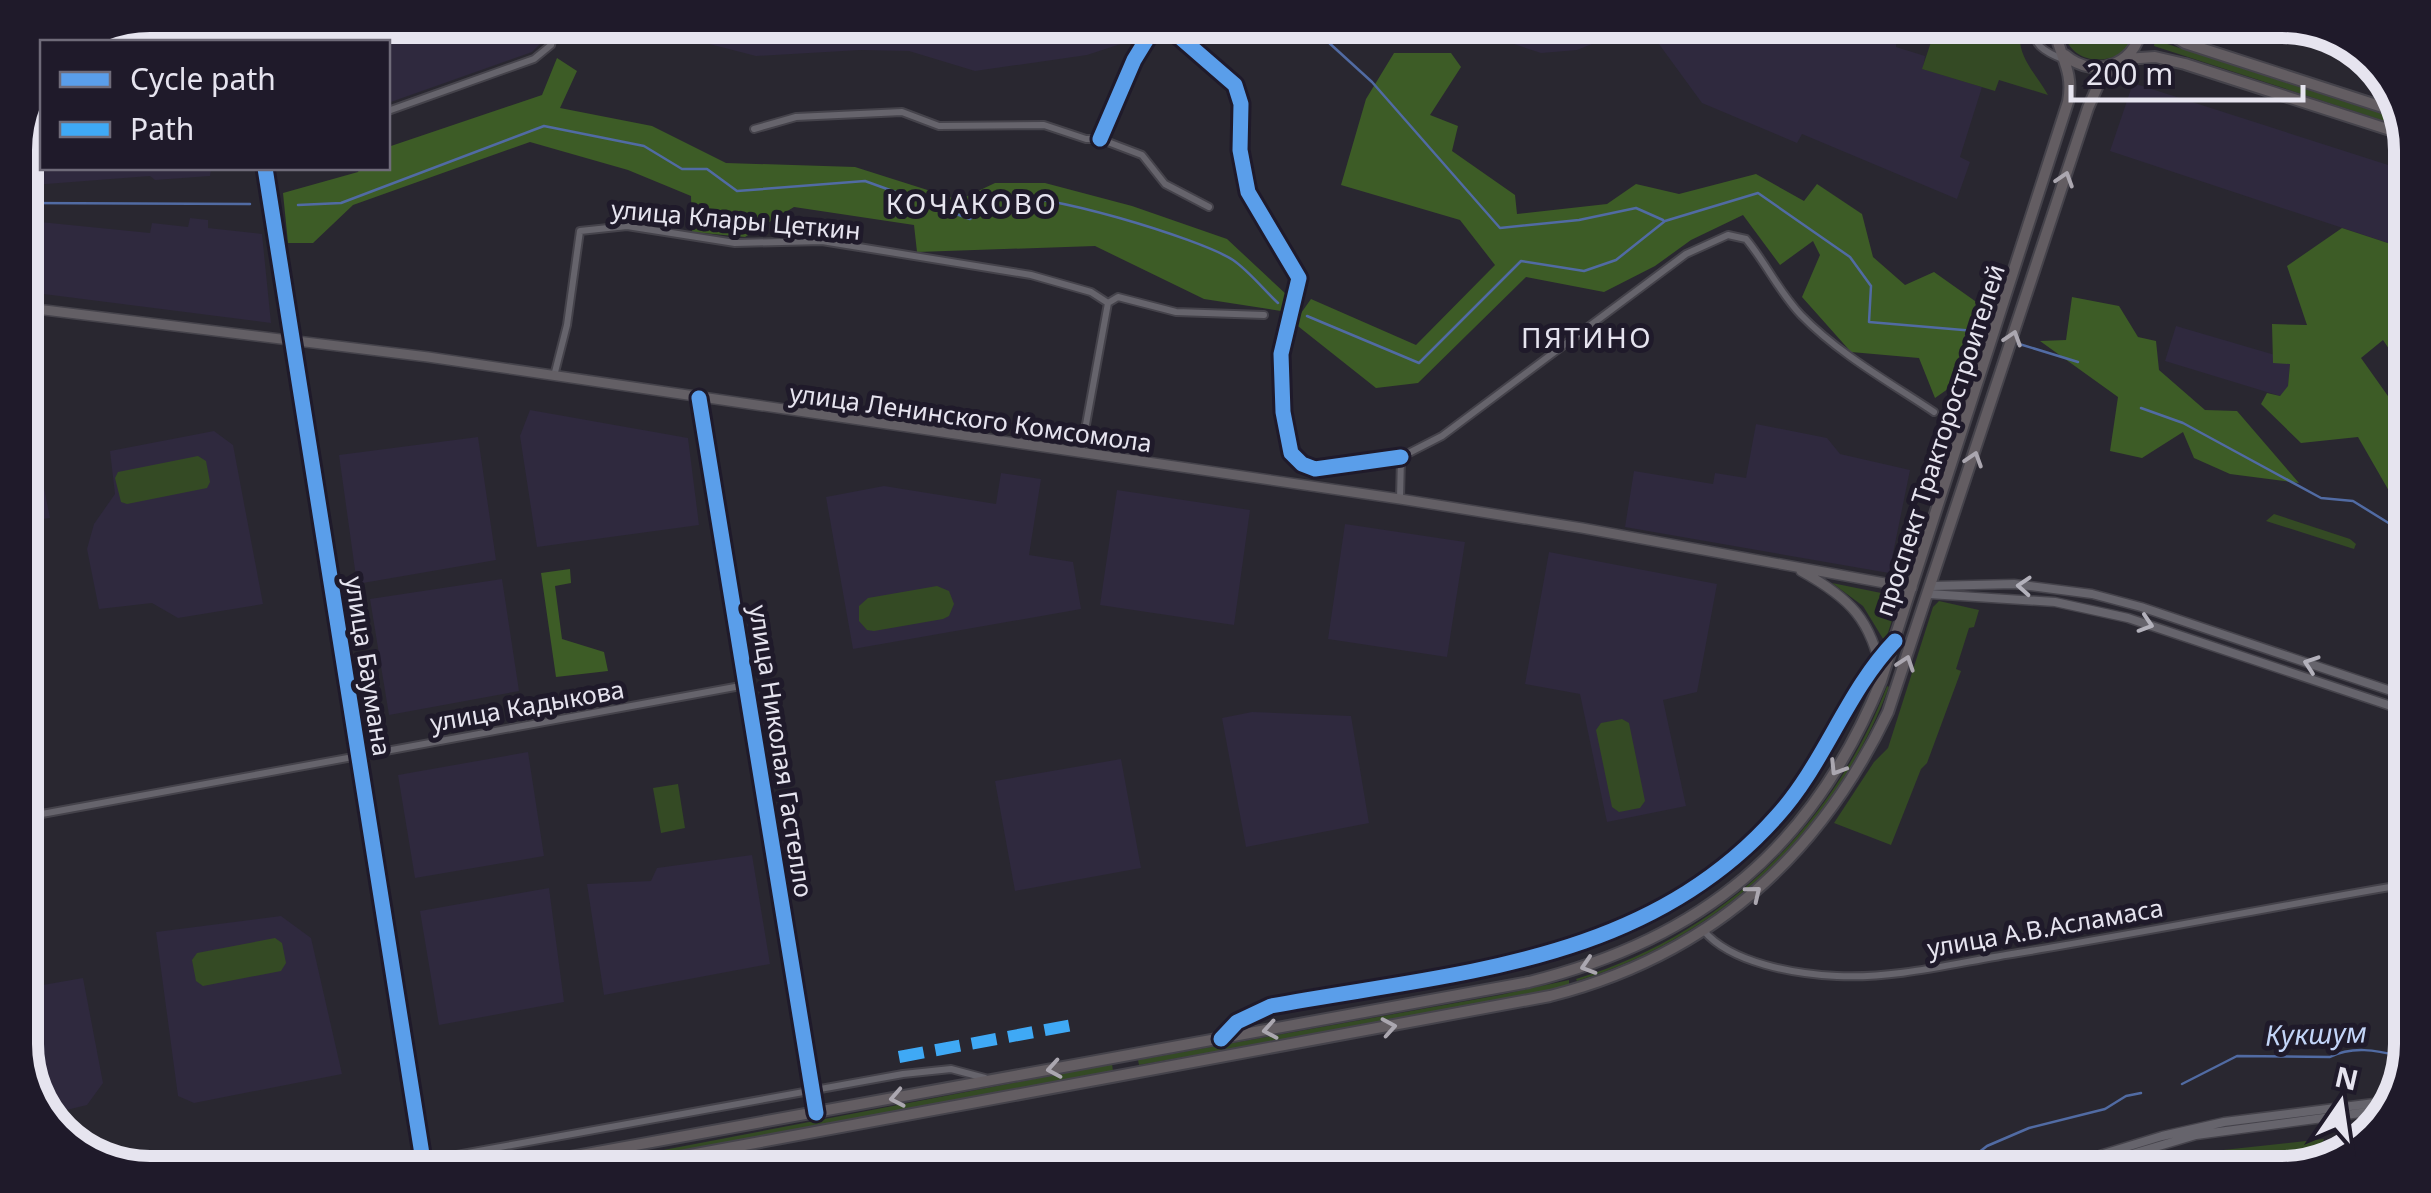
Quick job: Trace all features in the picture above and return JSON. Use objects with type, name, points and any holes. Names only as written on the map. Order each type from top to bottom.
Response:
[{"type":"main road","name":"проспект Тракторостроителей","points":[[577,1156],[1530,982],[1593,965],[1639,947],[1714,902],[1777,848],[1839,765],[1882,677],[2068,102],[2071,79],[2061,38]]},
{"type":"main road","name":"проспект Тракторостроителей","points":[[686,1156],[1550,996],[1615,977],[1704,931],[1780,870],[1853,776],[1895,694],[2093,94],[2139,38]]},
{"type":"main road","points":[[2176,38],[2386,108]]},
{"type":"main road","points":[[2068,58],[2094,68],[2169,59],[2391,130]]},
{"type":"main road","name":"улица Ленинского Комсомола","points":[[38,310],[291,339],[1400,499],[1912,588]]},
{"type":"main road","points":[[1794,568],[1856,610],[1870,634],[1882,677]]},
{"type":"main road","points":[[1912,588],[1930,590]]},
{"type":"main road","points":[[1116,1058],[1120,1077]]},
{"type":"street","points":[[390,111],[534,60],[551,45],[553,38]]},
{"type":"street","points":[[1100,139],[1134,60],[1148,38]]},
{"type":"street","points":[[1181,38],[1235,84],[1248,192],[1299,278],[1281,354],[1283,412],[1291,453],[1302,464],[1315,468],[1401,458],[1442,436],[1686,254],[1728,235],[1746,239],[1792,304],[1840,350],[1934,412]]},
{"type":"street","points":[[2034,38],[2042,49],[2068,58]]},
{"type":"street","points":[[754,130],[796,117],[902,112],[939,126],[1044,126],[1142,154],[1165,184],[1208,207]]},
{"type":"street","name":"улица Баумана","points":[[265,170],[422,1156]]},
{"type":"street","name":"улица Клары Цеткин","points":[[554,376],[567,325],[580,231],[608,225],[736,243],[822,242],[1032,275],[1091,292],[1108,303]]},
{"type":"street","points":[[1091,292],[1176,312],[1264,315]]},
{"type":"street","points":[[1081,452],[1108,303],[1118,297]]},
{"type":"street","name":"улица Николая Гастелло","points":[[699,398],[816,1113]]},
{"type":"street","points":[[1400,499],[1401,458]]},
{"type":"street","points":[[1930,590],[2025,585],[2116,600],[2394,692]]},
{"type":"street","points":[[1930,590],[2045,600],[2113,614],[2394,707]]},
{"type":"street","points":[[2113,614],[2116,600]]},
{"type":"street","points":[[1221,1039],[1252,1012],[1546,954],[1612,934],[1668,906],[1728,864],[1779,814],[1818,760],[1862,680],[1895,640]]},
{"type":"street","name":"улица Кадыкова","points":[[38,815],[746,685]]},
{"type":"street","name":"улица А.В.Асламаса","points":[[1704,931],[1716,946],[1733,955],[1801,972],[1856,976],[2093,940],[2394,885]]},
{"type":"street","points":[[451,1156],[950,1069],[993,1080]]},
{"type":"street","points":[[2125,1156],[2196,1135],[2376,1104]]},
{"type":"street","points":[[2100,1156],[2195,1128],[2372,1110]]},
{"type":"shaded area","points":[[545,38],[532,52],[390,102],[390,40],[126,40]]},
{"type":"shaded area","points":[[686,38],[1137,38],[1087,55],[975,71],[909,51],[756,56]]},
{"type":"shaded area","points":[[1496,38],[1607,38],[1577,50],[1541,53]]},
{"type":"shaded area","points":[[1897,38],[1896,47],[1925,56],[1923,69],[1982,87],[1960,157],[1970,162],[1957,199],[1802,134],[1797,143],[1702,103],[1656,40]]},
{"type":"shaded area","points":[[2133,83],[2393,167],[2393,245],[2110,151]]},
{"type":"shaded area","points":[[38,141],[40,170],[211,170],[210,176],[155,180],[150,176],[38,185]]},
{"type":"shaded area","points":[[190,218],[208,220],[208,228],[262,234],[271,323],[38,293],[38,222],[150,233],[152,223],[188,227]]},
{"type":"shaded area","points":[[2176,326],[2275,355],[2273,362],[2290,363],[2288,387],[2280,396],[2165,361]]},
{"type":"shaded area","points":[[530,410],[688,438],[699,525],[537,547],[520,436]]},
{"type":"shaded area","points":[[1756,424],[1827,438],[1840,454],[1910,470],[1889,573],[1625,527],[1634,471],[1713,484],[1715,473],[1746,478]]},
{"type":"shaded area","points":[[214,431],[233,445],[263,604],[178,618],[152,603],[99,609],[87,549],[94,524],[115,494],[110,451]]},
{"type":"shaded area","points":[[478,437],[496,560],[357,584],[339,455]]},
{"type":"shaded area","points":[[38,457],[50,518],[38,520]]},
{"type":"shaded area","points":[[1001,473],[1041,479],[1029,555],[1073,562],[1081,609],[853,649],[826,497],[884,486],[996,504]]},
{"type":"shaded area","points":[[1117,490],[1250,510],[1234,625],[1100,605]]},
{"type":"shaded area","points":[[1345,524],[1465,542],[1447,657],[1328,639]]},
{"type":"shaded area","points":[[1549,552],[1717,584],[1697,692],[1663,700],[1686,806],[1607,822],[1580,694],[1525,684]]},
{"type":"shaded area","points":[[502,579],[519,691],[389,715],[370,599]]},
{"type":"shaded area","points":[[1252,712],[1351,716],[1369,823],[1246,847],[1222,718]]},
{"type":"shaded area","points":[[528,752],[544,856],[415,878],[398,775]]},
{"type":"shaded area","points":[[1121,759],[1141,868],[1015,891],[995,781]]},
{"type":"shaded area","points":[[752,855],[770,964],[604,995],[587,884],[651,881],[657,868]]},
{"type":"shaded area","points":[[549,888],[564,1002],[439,1025],[420,911]]},
{"type":"shaded area","points":[[281,916],[311,938],[342,1074],[194,1103],[178,1096],[156,932]]},
{"type":"shaded area","points":[[83,978],[103,1083],[87,1105],[60,1111],[43,1080],[38,1051],[38,986]]},
{"type":"green space","points":[[1932,38],[2020,38],[2030,68],[2048,95],[1999,80],[1995,91],[1922,69]]},
{"type":"green space","points":[[2065,38],[2131,38],[2122,53],[2100,60],[2081,56]]},
{"type":"green space","points":[[2155,40],[2389,116],[2390,123],[2154,46]]},
{"type":"green space","points":[[1394,53],[1451,53],[1461,67],[1430,115],[1458,126],[1452,151],[1515,195],[1517,214],[1607,204],[1636,184],[1679,194],[1756,174],[1804,201],[1817,184],[1862,214],[1873,257],[1905,285],[1934,272],[1982,306],[1962,379],[1935,398],[1919,358],[1851,352],[1802,297],[1820,255],[1813,241],[1780,265],[1743,215],[1691,240],[1655,266],[1604,292],[1526,277],[1418,383],[1376,388],[1294,323],[1311,299],[1416,345],[1495,265],[1460,220],[1341,185],[1366,99]]},
{"type":"green space","points":[[557,58],[577,71],[560,108],[652,126],[726,163],[855,167],[959,200],[995,183],[1045,183],[1132,206],[1227,239],[1287,295],[1281,311],[1204,299],[1095,246],[917,252],[914,225],[794,207],[745,237],[692,232],[691,196],[628,170],[530,142],[353,205],[313,243],[288,243],[283,193],[359,170],[390,170],[390,146],[542,95]]},
{"type":"green space","points":[[2342,228],[2393,245],[2393,355],[2383,340],[2361,358],[2393,404],[2393,522],[2390,520],[2389,491],[2358,437],[2301,443],[2261,404],[2267,393],[2280,396],[2288,386],[2290,364],[2273,363],[2272,324],[2307,325],[2287,266]]},
{"type":"green space","points":[[2072,297],[2119,306],[2138,337],[2156,341],[2159,370],[2205,410],[2237,411],[2299,483],[2230,474],[2194,458],[2183,432],[2142,458],[2110,451],[2118,397],[2040,341],[2066,340]]},
{"type":"green space","points":[[198,456],[206,461],[210,482],[207,488],[121,502],[115,478],[118,472]]},
{"type":"green space","points":[[2274,514],[2350,539],[2356,544],[2354,549],[2266,521]]},
{"type":"green space","points":[[570,569],[571,583],[555,586],[562,639],[604,652],[608,671],[556,677],[541,573]]},
{"type":"green space","points":[[1832,583],[1896,596],[1898,602],[1885,642],[1863,606]]},
{"type":"green space","points":[[937,586],[949,591],[954,604],[949,616],[943,619],[874,631],[867,630],[859,621],[859,606],[868,598]]},
{"type":"green space","points":[[1939,601],[1979,610],[1974,627],[1969,628],[1956,669],[1961,671],[1927,763],[1921,769],[1891,845],[1834,823],[1874,762],[1888,748],[1933,607]]},
{"type":"green space","points":[[1887,686],[1866,738],[1838,786],[1805,831],[1767,871],[1725,906],[1679,937],[1630,962],[1577,981],[1678,934],[1724,904],[1766,869],[1836,785]]},
{"type":"green space","points":[[1622,719],[1629,723],[1645,801],[1640,808],[1619,812],[1612,807],[1596,730],[1601,723]]},
{"type":"green space","points":[[678,784],[685,828],[661,833],[653,788]]},
{"type":"green space","points":[[275,938],[282,943],[286,963],[281,971],[203,986],[196,981],[192,960],[197,953]]},
{"type":"green space","points":[[1569,980],[1569,985],[1502,1001],[1139,1065],[1138,1060],[1500,995]]},
{"type":"green space","points":[[1112,1064],[1113,1071],[656,1156],[632,1156]]},
{"type":"green space","points":[[2324,1139],[2318,1150],[2282,1156],[2167,1156]]},
{"type":"waterway","points":[[1324,38],[1372,82],[1500,228],[1579,220],[1636,208],[1663,220]]},
{"type":"waterway","points":[[298,205],[341,203],[544,126],[644,146],[682,169],[707,169],[737,191],[865,181],[970,219],[1002,198],[1021,197],[1082,208],[1215,251],[1239,264],[1278,303]]},
{"type":"waterway","points":[[1307,316],[1419,363],[1521,261],[1584,271],[1616,260],[1665,221],[1758,193],[1850,257],[1871,286],[1869,322],[1989,335]]},
{"type":"waterway","points":[[38,203],[250,204]]},
{"type":"waterway","points":[[2016,343],[2078,362]]},
{"type":"waterway","points":[[2141,408],[2183,423],[2321,498],[2353,501],[2393,526]]},
{"type":"waterway","name":"Кукшум","points":[[2182,1084],[2237,1056],[2330,1057],[2364,1050],[2393,1054]]},
{"type":"waterway","name":"Кукшум","points":[[1974,1156],[1987,1146],[2029,1128],[2105,1109],[2126,1096],[2141,1093]]},
{"type":"marked path","points":[[899,1057],[1072,1025]]},
{"type":"cycle path","points":[[1100,139],[1147,38]]},
{"type":"cycle path","points":[[1181,38],[1235,85],[1241,104],[1240,150],[1248,192],[1299,278],[1281,354],[1283,412],[1291,453],[1302,464],[1315,469],[1401,457]]},
{"type":"cycle path","points":[[265,170],[422,1156]]},
{"type":"cycle path","points":[[699,398],[816,1113]]},
{"type":"cycle path","points":[[1221,1039],[1237,1022],[1271,1006],[1409,983],[1543,954],[1607,933],[1668,904],[1725,866],[1777,816],[1809,773],[1863,682],[1895,641]]},
{"type":"district","name":"КОЧАКОВО","points":[[972,203]]},
{"type":"district","name":"ПЯТИНО","points":[[1587,337]]}]
